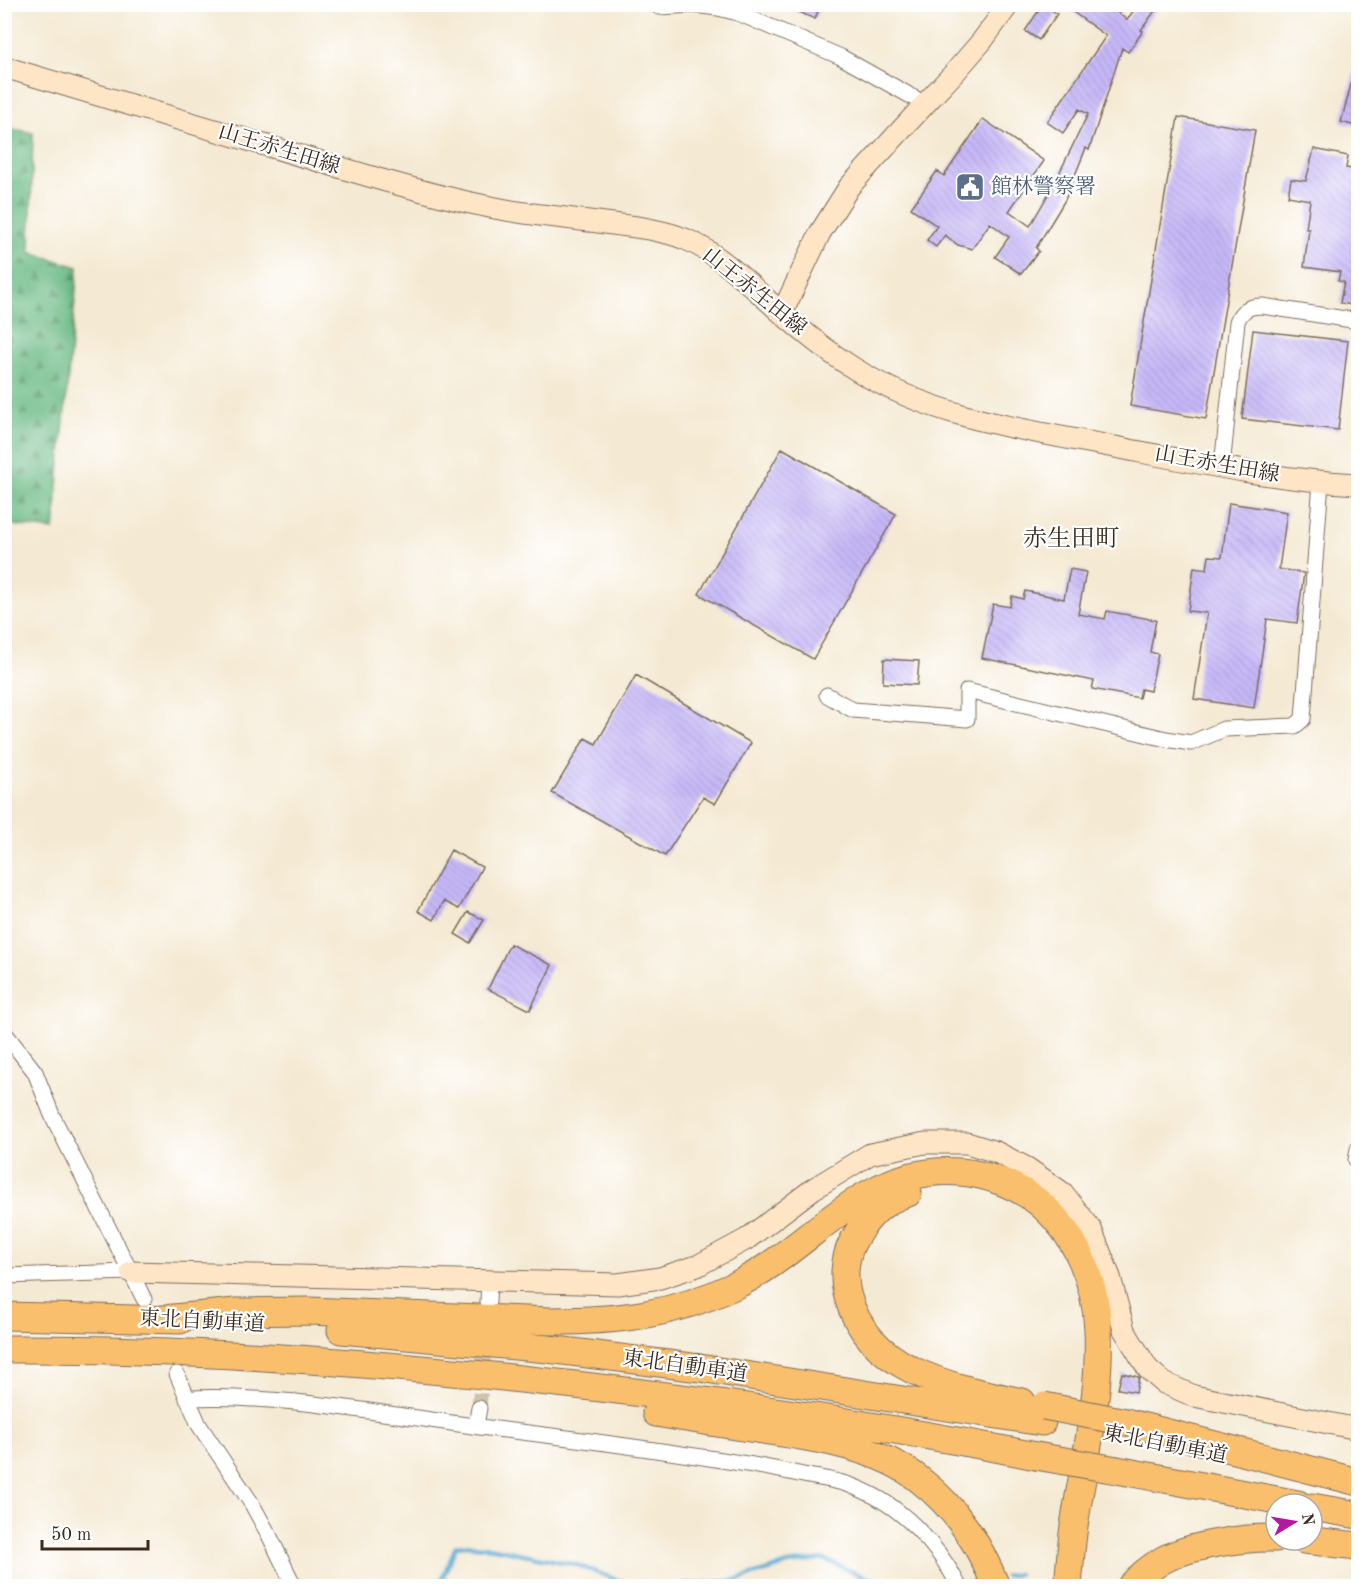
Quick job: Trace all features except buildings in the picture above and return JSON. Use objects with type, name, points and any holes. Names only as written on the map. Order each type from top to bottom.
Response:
[{"type":"highway","points":[[164,1319],[236,1312],[309,1311],[551,1321],[647,1315],[679,1307],[736,1285],[759,1272],[854,1202],[887,1184],[933,1172],[972,1173],[991,1178],[1032,1198],[1049,1211],[1062,1227],[1083,1263],[1091,1284],[1096,1308],[1098,1353],[1096,1392],[1074,1525],[1068,1587]]},
{"type":"highway","points":[[1043,1414],[922,1376],[894,1360],[876,1345],[851,1309],[846,1290],[845,1267],[850,1247],[859,1230],[872,1214],[886,1203],[904,1194],[926,1189],[968,1188],[1012,1203],[1048,1232],[1061,1250],[1070,1271],[1079,1309],[1083,1343],[1082,1377],[1055,1557],[1053,1587]]},
{"type":"highway","name":"東北自動車道","points":[[14,1316],[164,1319],[357,1331],[712,1369],[1043,1414],[1125,1429],[1359,1483]]},
{"type":"highway","name":"東北自動車道","points":[[4,1349],[60,1349],[296,1359],[546,1381],[787,1413],[924,1435],[1264,1498]]},
{"type":"highway","points":[[426,1370],[545,1396],[834,1442],[876,1456],[919,1479],[942,1499],[963,1523],[978,1548],[996,1587]]},
{"type":"highway","points":[[1324,1509],[1359,1515]]},
{"type":"highway","points":[[1131,1587],[1146,1572],[1163,1560],[1179,1553],[1225,1542],[1264,1538]]},
{"type":"highway","points":[[1324,1542],[1359,1546]]},
{"type":"street","points":[[782,313],[820,232],[849,187],[969,56],[1009,4]]},
{"type":"street","points":[[659,8],[693,5],[738,13],[841,57],[925,104]]},
{"type":"street","name":"山王赤生田線","points":[[4,67],[382,180],[472,204],[659,231],[685,240],[708,250],[814,340],[854,369],[933,406],[1001,424],[1222,467],[1321,482],[1359,484]]},
{"type":"street","points":[[1222,467],[1239,315],[1251,306],[1262,306],[1359,321]]},
{"type":"street","points":[[827,695],[853,710],[967,719],[968,692],[1166,740],[1191,743],[1224,729],[1295,726],[1303,719],[1321,482]]},
{"type":"street","points":[[4,1032],[35,1072],[52,1115],[144,1299]]},
{"type":"street","points":[[4,1276],[131,1272],[618,1284],[660,1278],[697,1266],[747,1239],[813,1189],[870,1154],[925,1143],[967,1143],[996,1152],[1027,1168],[1063,1193],[1091,1229],[1110,1277],[1124,1330],[1148,1369],[1164,1383],[1194,1396],[1359,1429]]},
{"type":"street","points":[[488,1302],[489,1280]]},
{"type":"street","points":[[177,1374],[199,1425],[252,1504],[294,1587]]},
{"type":"street","points":[[187,1399],[203,1396],[282,1400],[629,1446],[766,1467],[825,1479],[856,1487],[880,1499],[916,1528],[933,1544],[951,1570],[959,1587]]},
{"type":"street","points":[[476,1426],[479,1408]]},
{"type":"green space","points":[[5,127],[33,133],[30,252],[78,267],[54,530],[5,524]]},
{"type":"waterway","points":[[439,1586],[456,1546],[465,1545],[494,1548],[577,1565],[631,1585],[672,1586],[733,1581],[788,1564],[823,1559],[884,1585],[942,1583]]},
{"type":"waterway","points":[[1005,1576],[1018,1574]]},
{"type":"tunnel","points":[[479,1408],[485,1338]]},
{"type":"place","name":"館林警察署","points":[[970,187]]},
{"type":"district","name":"赤生田町","points":[[1071,540]]}]
